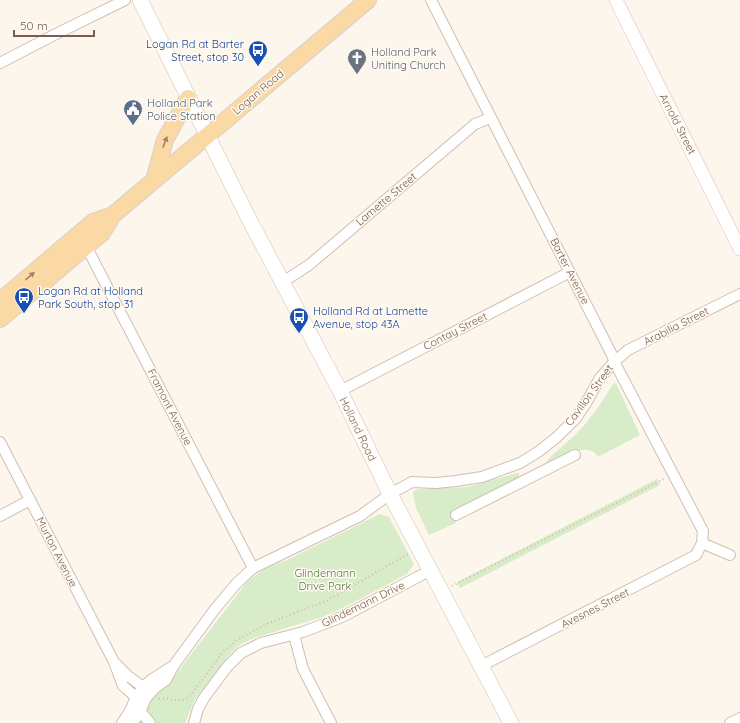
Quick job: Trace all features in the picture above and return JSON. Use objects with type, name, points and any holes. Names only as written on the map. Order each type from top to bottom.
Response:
[{"type":"main road","name":"Holland Road","points":[[140,0],[188,98],[340,391],[429,571],[441,590],[511,723]]},
{"type":"main road","name":"Logan Road","points":[[0,319],[102,233],[113,215],[368,0]]},
{"type":"main road","points":[[154,180],[165,140],[188,98]]},
{"type":"main road","name":"Logan Road","points":[[0,301],[93,222],[113,215]]},
{"type":"street","points":[[0,63],[125,0]]},
{"type":"street","name":"Barter Avenue","points":[[430,0],[703,531],[702,543]]},
{"type":"street","name":"Arnold Street","points":[[616,0],[740,249]]},
{"type":"street","name":"Lamette Street","points":[[283,282],[309,265],[474,124],[490,118]]},
{"type":"street","name":"Framont Avenue","points":[[86,246],[253,568]]},
{"type":"street","name":"Contay Street","points":[[340,391],[570,272]]},
{"type":"street","name":"Arabilia Street","points":[[615,361],[628,350],[740,294]]},
{"type":"street","name":"Cavillon Street","points":[[390,494],[412,482],[436,483],[482,477],[506,470],[524,461],[557,437],[576,418],[600,378],[615,361]]},
{"type":"street","name":"Murton Avenue","points":[[0,442],[114,662],[123,686],[141,698]]},
{"type":"street","points":[[456,515],[575,455]]},
{"type":"street","points":[[524,461],[532,476]]},
{"type":"street","points":[[141,698],[165,681],[174,665],[215,609],[236,584],[253,568],[360,516],[390,494]]},
{"type":"street","points":[[0,516],[30,500]]},
{"type":"street","points":[[702,543],[730,555]]},
{"type":"street","name":"Avesnes Street","points":[[481,666],[682,564],[696,555],[702,543]]},
{"type":"street","name":"Glindemann Drive","points":[[194,723],[198,709],[204,698],[227,667],[237,657],[257,644],[294,635],[342,617],[429,571]]},
{"type":"street","points":[[294,635],[303,669],[331,723]]},
{"type":"street","name":"Murton Avenue","points":[[114,662],[128,676],[143,687]]},
{"type":"street","points":[[133,723],[135,711],[141,698],[143,687],[174,665]]},
{"type":"street","points":[[122,723],[135,711]]},
{"type":"street","points":[[135,711],[150,723]]},
{"type":"street","points":[[730,723],[740,718]]},
{"type":"path","points":[[441,590],[459,583],[674,474]]},
{"type":"green space","points":[[616,383],[640,435],[598,457],[593,452],[579,450],[571,452],[543,466],[550,457],[572,438],[587,422],[613,384]]},
{"type":"green space","points":[[519,473],[519,477],[451,512],[456,523],[429,535],[416,508],[413,493],[414,491],[420,489],[468,487]]},
{"type":"green space","points":[[657,479],[660,485],[460,588],[457,582]]},
{"type":"green space","name":"Glindemann Drive Park","points":[[380,514],[389,517],[414,564],[407,574],[339,610],[322,617],[254,638],[241,644],[230,654],[195,700],[185,723],[139,723],[148,711],[147,704],[151,698],[172,679],[247,582],[266,568],[287,560]]},
{"type":"place","name":"Logan Rd at Barter Street, stop 30","points":[[258,67]]},
{"type":"place","name":"Holland Park Uniting Church","points":[[357,75]]},
{"type":"place","name":"Holland Park Police Station","points":[[133,126]]},
{"type":"place","name":"Logan Rd at Holland Park South, stop 31","points":[[24,314]]},
{"type":"place","name":"Holland Rd at Lamette Avenue, stop 43A","points":[[299,334]]}]
